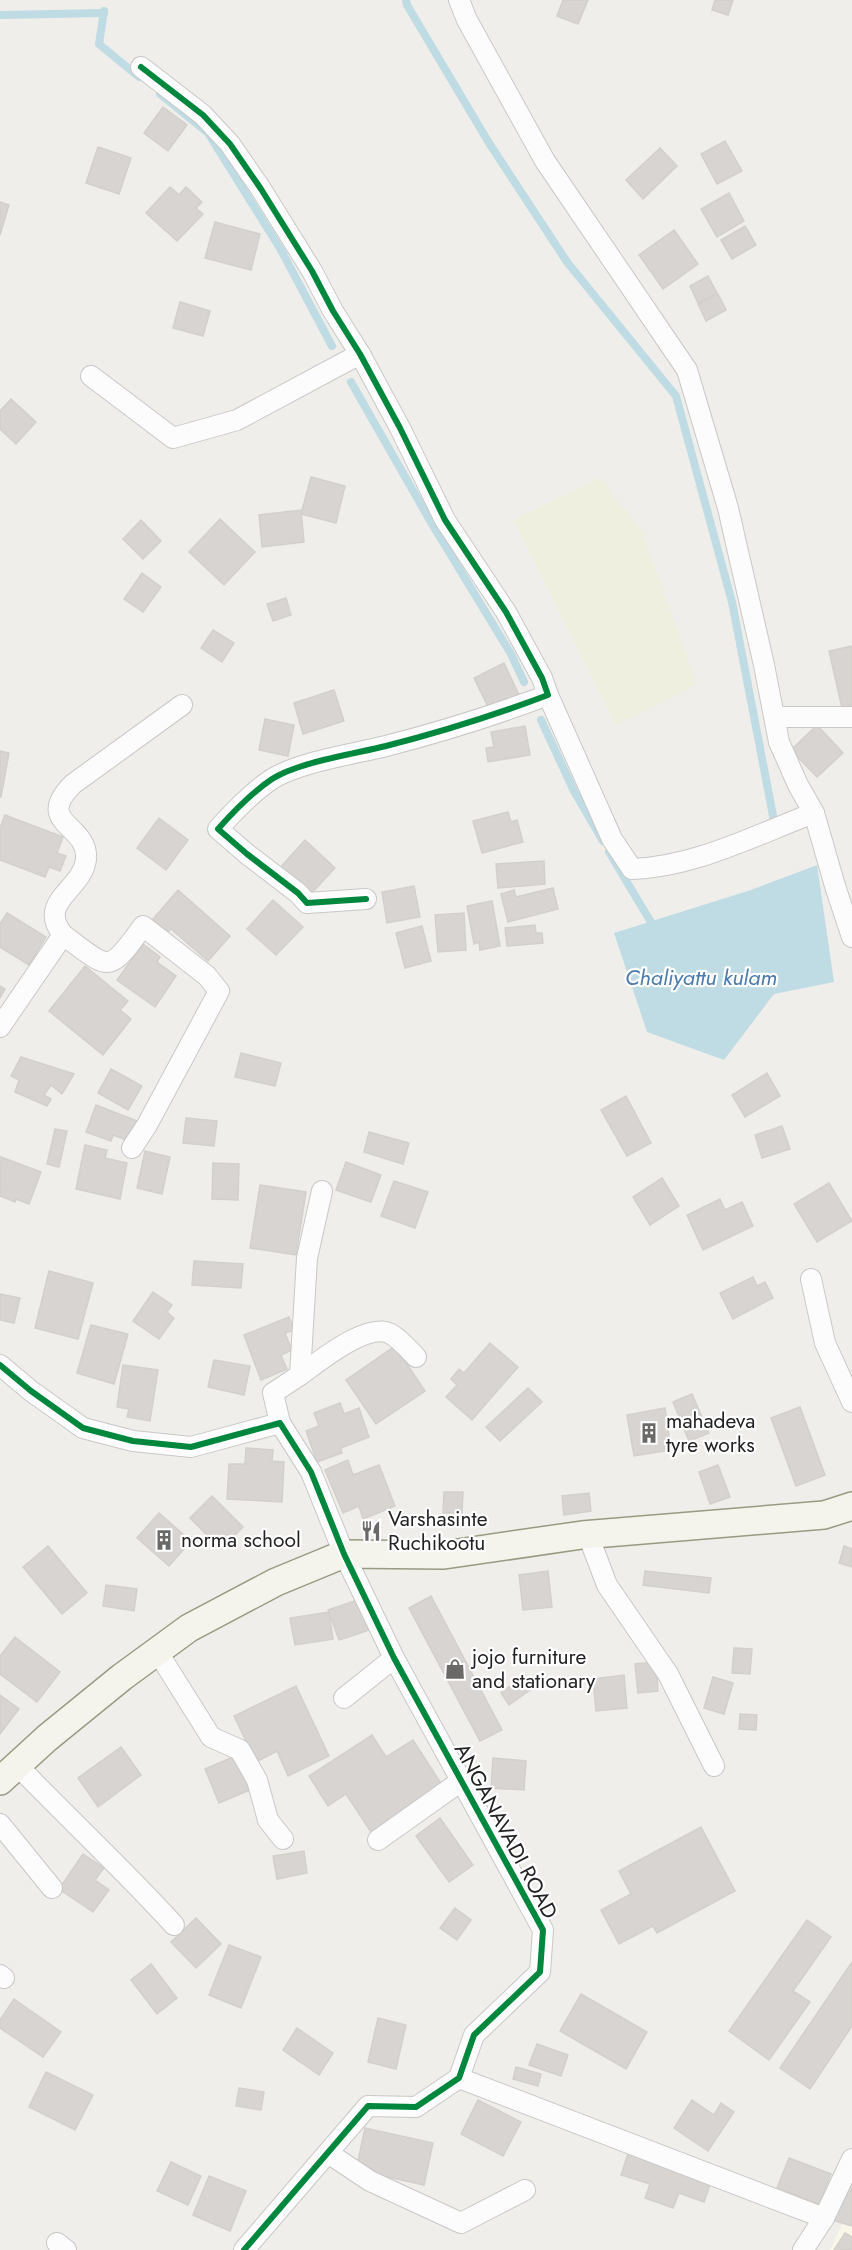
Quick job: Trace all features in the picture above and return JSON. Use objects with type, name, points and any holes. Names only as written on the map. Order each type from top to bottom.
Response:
[{"type":"main road","points":[[9,1773],[55,1731],[122,1677],[189,1628],[276,1582],[344,1554],[444,1555],[588,1535],[824,1515],[852,1506]]},
{"type":"street","points":[[459,0],[467,20],[545,161],[687,369],[728,508],[779,742],[798,785],[814,813],[852,937]]},
{"type":"street","points":[[141,68],[203,115],[230,144],[312,271],[400,428],[445,520],[506,612],[542,678],[612,839],[632,869],[652,868],[691,860],[814,813]]},
{"type":"street","points":[[91,376],[173,438],[237,420],[360,354]]},
{"type":"street","points":[[366,899],[307,903],[298,893],[218,829],[244,800],[273,779],[298,768],[496,715],[548,695]]},
{"type":"street","points":[[132,1148],[147,1125],[219,991],[207,976],[143,926],[124,953],[110,963],[101,962],[63,935],[55,923],[54,910],[84,869],[86,856],[84,844],[60,814],[58,804],[73,784],[182,705]]},
{"type":"street","points":[[774,717],[852,717]]},
{"type":"street","points":[[0,1027],[63,935]]},
{"type":"street","points":[[300,1375],[307,1258],[321,1191]]},
{"type":"street","points":[[811,1279],[825,1343],[852,1402]]},
{"type":"street","points":[[300,1375],[356,1338],[376,1330],[392,1334],[416,1356]]},
{"type":"street","points":[[0,1365],[31,1391],[83,1428],[133,1441],[191,1447],[280,1423]]},
{"type":"street","name":"ANGANAVADI ROAD","points":[[300,1375],[273,1393],[280,1423],[311,1472],[344,1554],[394,1658],[543,1930],[540,1972],[474,2035],[459,2078]]},
{"type":"street","points":[[588,1535],[607,1585],[668,1674],[714,1766]]},
{"type":"street","points":[[158,1651],[211,1737],[240,1750],[257,1780],[268,1820],[283,1839]]},
{"type":"street","points":[[344,1698],[394,1658]]},
{"type":"street","points":[[9,1773],[51,1801],[127,1872],[174,1925]]},
{"type":"street","points":[[378,1840],[461,1781]]},
{"type":"street","points":[[0,1824],[52,1888]]},
{"type":"street","points":[[244,2250],[368,2106],[416,2107],[459,2078],[824,2218]]},
{"type":"street","points":[[328,2153],[370,2181],[461,2223],[525,2190]]},
{"type":"street","points":[[803,2250],[824,2218],[852,2158]]},
{"type":"shaded area","points":[[852,2204],[852,2250],[830,2250]]},
{"type":"green space","points":[[600,478],[642,531],[697,684],[616,725],[513,520]]},
{"type":"water","name":"Chaliyattu kulam","points":[[817,865],[834,982],[774,994],[724,1060],[647,1032],[614,933],[751,890]]},
{"type":"building","points":[[563,0],[588,0],[578,24],[557,16]]},
{"type":"building","points":[[715,0],[733,0],[728,15],[712,10]]},
{"type":"building","points":[[163,107],[187,125],[168,151],[144,133]]},
{"type":"building","points":[[725,141],[742,171],[717,184],[701,154]]},
{"type":"building","points":[[98,147],[131,158],[119,194],[86,183]]},
{"type":"building","points":[[660,148],[677,166],[643,199],[626,180]]},
{"type":"building","points":[[170,187],[179,195],[186,187],[202,202],[196,208],[203,214],[177,241],[146,213]]},
{"type":"building","points":[[729,193],[744,221],[717,237],[701,209]]},
{"type":"building","points":[[0,202],[9,205],[0,235]]},
{"type":"building","points":[[215,222],[260,234],[251,270],[205,258]]},
{"type":"building","points":[[745,226],[756,245],[732,259],[721,240]]},
{"type":"building","points":[[674,230],[698,264],[663,289],[639,255]]},
{"type":"building","points":[[708,276],[717,293],[698,303],[690,286]]},
{"type":"building","points":[[718,294],[726,310],[706,321],[698,304]]},
{"type":"building","points":[[180,302],[210,311],[203,336],[173,328]]},
{"type":"building","points":[[11,399],[36,422],[16,444],[0,429],[0,411]]},
{"type":"building","points":[[311,477],[345,486],[336,523],[301,514]]},
{"type":"building","points":[[301,510],[304,542],[262,547],[259,515]]},
{"type":"building","points":[[220,519],[255,552],[224,585],[189,552]]},
{"type":"building","points":[[141,520],[161,541],[143,559],[123,539]]},
{"type":"building","points":[[142,573],[161,587],[143,612],[124,599]]},
{"type":"building","points":[[286,598],[291,615],[273,621],[267,604]]},
{"type":"building","points":[[213,630],[234,643],[222,662],[201,648]]},
{"type":"building","points":[[852,646],[852,705],[842,708],[829,651]]},
{"type":"building","points":[[504,663],[519,695],[489,709],[474,678]]},
{"type":"building","points":[[334,690],[344,721],[303,734],[294,703]]},
{"type":"building","points":[[265,719],[294,725],[288,756],[259,750]]},
{"type":"building","points":[[817,725],[843,753],[817,777],[791,750]]},
{"type":"building","points":[[525,726],[530,755],[488,762],[486,748],[494,747],[491,732]]},
{"type":"building","points":[[0,751],[9,753],[1,797],[0,797]]},
{"type":"building","points":[[508,812],[511,822],[517,820],[523,842],[482,853],[473,821]]},
{"type":"building","points":[[5,815],[63,837],[57,853],[66,856],[60,871],[49,867],[45,877],[0,860],[0,828]]},
{"type":"building","points":[[159,818],[188,840],[166,870],[137,848]]},
{"type":"building","points":[[305,840],[335,868],[308,897],[278,870]]},
{"type":"building","points":[[544,861],[545,884],[498,888],[496,864]]},
{"type":"building","points":[[414,886],[420,917],[387,923],[382,892]]},
{"type":"building","points":[[553,888],[558,909],[508,922],[501,894],[514,890],[516,897]]},
{"type":"building","points":[[178,890],[230,936],[208,961],[171,929],[163,937],[152,928],[156,923],[153,919]]},
{"type":"building","points":[[273,900],[303,927],[276,955],[247,929]]},
{"type":"building","points":[[492,901],[500,946],[480,950],[479,942],[474,944],[467,906]]},
{"type":"building","points":[[7,913],[46,937],[29,965],[0,947],[0,924]]},
{"type":"building","points":[[464,913],[466,950],[438,952],[435,915]]},
{"type":"building","points":[[535,925],[536,933],[542,933],[543,943],[507,946],[505,928]]},
{"type":"building","points":[[422,926],[431,961],[405,968],[396,933]]},
{"type":"building","points":[[143,944],[160,957],[157,962],[176,976],[155,1007],[117,980]]},
{"type":"building","points":[[85,966],[128,1001],[120,1010],[131,1019],[103,1055],[49,1011]]},
{"type":"building","points":[[0,986],[5,989],[0,998]]},
{"type":"building","points":[[241,1053],[281,1063],[275,1086],[235,1077]]},
{"type":"building","points":[[21,1057],[74,1074],[62,1094],[51,1085],[44,1095],[51,1099],[47,1106],[15,1092],[19,1080],[11,1076]]},
{"type":"building","points":[[111,1069],[142,1086],[128,1110],[98,1093]]},
{"type":"building","points":[[767,1073],[780,1096],[745,1117],[732,1095]]},
{"type":"building","points":[[626,1096],[651,1143],[627,1156],[601,1110]]},
{"type":"building","points":[[96,1105],[137,1121],[129,1141],[113,1135],[111,1141],[86,1132]]},
{"type":"building","points":[[186,1118],[217,1121],[214,1146],[183,1143]]},
{"type":"building","points":[[782,1126],[790,1149],[762,1158],[755,1135]]},
{"type":"building","points":[[55,1129],[67,1131],[59,1167],[47,1164]]},
{"type":"building","points":[[369,1132],[409,1143],[403,1164],[364,1152]]},
{"type":"building","points":[[85,1145],[107,1150],[105,1158],[127,1163],[120,1199],[76,1189]]},
{"type":"building","points":[[145,1151],[170,1157],[162,1194],[137,1188]]},
{"type":"building","points":[[1,1157],[41,1172],[29,1204],[0,1196]]},
{"type":"building","points":[[346,1162],[381,1175],[371,1202],[336,1190]]},
{"type":"building","points":[[213,1163],[239,1164],[238,1200],[212,1199]]},
{"type":"building","points":[[662,1178],[679,1206],[650,1225],[633,1197]]},
{"type":"building","points":[[394,1181],[428,1192],[415,1228],[381,1216]]},
{"type":"building","points":[[829,1183],[852,1221],[817,1242],[794,1204]]},
{"type":"building","points":[[260,1185],[306,1192],[296,1255],[250,1248]]},
{"type":"building","points":[[720,1199],[725,1210],[742,1202],[753,1226],[703,1250],[687,1215]]},
{"type":"building","points":[[194,1261],[243,1264],[241,1288],[192,1285]]},
{"type":"building","points":[[49,1271],[93,1283],[78,1339],[35,1328]]},
{"type":"building","points":[[753,1277],[757,1286],[765,1282],[773,1298],[733,1319],[720,1293]]},
{"type":"building","points":[[153,1292],[172,1305],[167,1312],[174,1318],[159,1339],[133,1321]]},
{"type":"building","points":[[0,1294],[20,1298],[14,1323],[0,1320]]},
{"type":"building","points":[[289,1317],[294,1330],[285,1333],[292,1350],[281,1355],[287,1369],[261,1380],[244,1335]]},
{"type":"building","points":[[91,1325],[128,1334],[114,1384],[77,1373]]},
{"type":"building","points":[[490,1343],[518,1367],[472,1420],[446,1397],[457,1385],[451,1379],[459,1369],[464,1373]]},
{"type":"building","points":[[395,1346],[425,1391],[376,1424],[346,1380]]},
{"type":"building","points":[[214,1360],[250,1366],[244,1395],[208,1387]]},
{"type":"building","points":[[123,1365],[158,1370],[150,1421],[127,1417],[129,1409],[117,1407]]},
{"type":"building","points":[[528,1388],[542,1402],[500,1441],[486,1427]]},
{"type":"building","points":[[692,1394],[709,1433],[689,1441],[673,1402]]},
{"type":"building","points":[[340,1403],[344,1414],[359,1408],[369,1437],[341,1448],[342,1453],[317,1462],[306,1431],[319,1426],[314,1413]]},
{"type":"building","points":[[800,1407],[825,1475],[796,1486],[771,1418]]},
{"type":"building","name":"mahadeva tyre works","points":[[665,1408],[671,1450],[634,1456],[627,1415]]},
{"type":"building","points":[[246,1448],[273,1450],[272,1461],[284,1462],[282,1502],[227,1499],[229,1464],[245,1464]]},
{"type":"building","points":[[348,1460],[353,1475],[379,1465],[395,1506],[363,1519],[359,1506],[343,1513],[325,1470]]},
{"type":"building","points":[[718,1465],[730,1497],[710,1504],[699,1472]]},
{"type":"building","points":[[444,1492],[463,1492],[462,1513],[443,1513]]},
{"type":"building","points":[[589,1493],[591,1511],[564,1515],[562,1496]]},
{"type":"building","points":[[212,1496],[243,1527],[221,1549],[190,1518]]},
{"type":"building","name":"norma school","points":[[159,1513],[191,1541],[169,1566],[137,1538]]},
{"type":"building","points":[[48,1546],[87,1593],[62,1614],[23,1567]]},
{"type":"building","points":[[844,1546],[852,1549],[852,1567],[839,1563]]},
{"type":"building","points":[[548,1571],[552,1607],[523,1610],[519,1575]]},
{"type":"building","points":[[645,1571],[711,1578],[709,1593],[643,1585]]},
{"type":"building","points":[[106,1585],[137,1589],[134,1611],[103,1606]]},
{"type":"building","name":"jojo furniture and stationary","points":[[431,1596],[502,1730],[480,1741],[409,1608]]},
{"type":"building","points":[[361,1599],[372,1629],[339,1640],[328,1610]]},
{"type":"building","points":[[329,1612],[333,1639],[295,1645],[290,1618]]},
{"type":"building","points":[[15,1637],[60,1672],[37,1702],[0,1674],[0,1656]]},
{"type":"building","points":[[734,1648],[752,1649],[750,1674],[732,1673]]},
{"type":"building","points":[[656,1662],[658,1691],[638,1693],[635,1664]]},
{"type":"building","points":[[525,1675],[534,1687],[509,1705],[501,1693]]},
{"type":"building","points":[[624,1675],[627,1708],[596,1711],[593,1679]]},
{"type":"building","points":[[713,1677],[733,1683],[724,1714],[704,1708]]},
{"type":"building","points":[[296,1686],[329,1756],[288,1776],[277,1751],[256,1762],[234,1716]]},
{"type":"building","points":[[0,1695],[19,1709],[0,1734]]},
{"type":"building","points":[[740,1714],[757,1715],[756,1730],[739,1729]]},
{"type":"building","points":[[372,1735],[386,1757],[413,1740],[442,1785],[371,1832],[346,1794],[328,1806],[309,1776]]},
{"type":"building","points":[[121,1747],[141,1775],[98,1807],[78,1778]]},
{"type":"building","points":[[238,1755],[252,1789],[219,1803],[205,1769]]},
{"type":"building","points":[[493,1758],[526,1761],[524,1790],[491,1788]]},
{"type":"building","points":[[440,1818],[473,1865],[449,1882],[416,1836]]},
{"type":"building","points":[[701,1827],[735,1891],[657,1933],[653,1926],[619,1944],[601,1910],[631,1894],[619,1871]]},
{"type":"building","points":[[304,1851],[307,1873],[277,1879],[273,1856]]},
{"type":"building","points":[[83,1854],[104,1868],[95,1880],[109,1890],[93,1912],[59,1889]]},
{"type":"building","points":[[455,1908],[471,1920],[457,1940],[440,1928]]},
{"type":"building","points":[[196,1918],[221,1944],[196,1968],[171,1942]]},
{"type":"building","points":[[807,1920],[831,1937],[793,1991],[810,2002],[769,2060],[729,2031]]},
{"type":"building","points":[[229,1945],[261,1957],[241,2008],[209,1995]]},
{"type":"building","points":[[852,1962],[852,2026],[810,2089],[780,2068]]},
{"type":"building","points":[[151,1964],[177,1998],[157,2014],[131,1980]]},
{"type":"building","points":[[581,1994],[647,2032],[626,2069],[560,2031]]},
{"type":"building","points":[[14,1999],[61,2032],[43,2057],[0,2028],[0,2020]]},
{"type":"building","points":[[378,2018],[406,2025],[396,2069],[368,2062]]},
{"type":"building","points":[[297,2028],[333,2053],[319,2075],[283,2050]]},
{"type":"building","points":[[537,2044],[568,2055],[561,2076],[529,2065]]},
{"type":"building","points":[[516,2067],[541,2074],[538,2086],[513,2079]]},
{"type":"building","points":[[46,2072],[93,2095],[75,2130],[29,2107]]},
{"type":"building","points":[[239,2088],[264,2092],[261,2110],[236,2106]]},
{"type":"building","points":[[478,2100],[521,2122],[503,2156],[461,2134]]},
{"type":"building","points":[[692,2100],[714,2115],[721,2103],[734,2112],[708,2151],[674,2128]]},
{"type":"building","points":[[365,2128],[433,2143],[424,2185],[356,2170]]},
{"type":"building","points":[[629,2151],[712,2179],[704,2202],[679,2193],[673,2208],[645,2198],[650,2184],[621,2175]]},
{"type":"building","points":[[789,2158],[831,2174],[819,2204],[777,2188]]},
{"type":"building","points":[[171,2162],[201,2176],[188,2205],[157,2191]]},
{"type":"building","points":[[852,2174],[852,2226],[832,2220]]},
{"type":"building","points":[[209,2176],[246,2191],[230,2231],[193,2215]]},
{"type":"building","points":[[845,2233],[852,2237],[852,2250],[834,2250]]},
{"type":"waterway","points":[[406,0],[489,143],[567,262],[676,396],[732,602],[775,826]]},
{"type":"waterway","points":[[104,11],[99,44],[139,77]]},
{"type":"waterway","points":[[0,15],[104,13]]},
{"type":"waterway","points":[[160,94],[208,133],[281,250],[332,346]]},
{"type":"waterway","points":[[351,382],[432,524],[511,654],[524,682]]},
{"type":"waterway","points":[[541,720],[574,791],[603,841]]},
{"type":"waterway","points":[[609,852],[655,929]]},
{"type":"cycle path","points":[[141,67],[203,115],[230,144],[261,189],[360,354],[400,428],[445,520],[506,612],[542,678],[548,695],[447,729],[311,763],[283,773],[257,790],[218,829],[298,893],[307,903],[366,899]]},
{"type":"cycle path","points":[[0,1365],[31,1391],[83,1428],[133,1441],[191,1447],[280,1423],[311,1472],[344,1554],[394,1658],[543,1930],[540,1972],[474,2035],[459,2078],[416,2107],[368,2106],[244,2250]]},
{"type":"place","name":"mahadeva tyre works","points":[[649,1433]]},
{"type":"place","name":"Varshasinte Ruchikootu","points":[[371,1531]]},
{"type":"place","name":"norma school","points":[[164,1540]]},
{"type":"place","name":"jojo furniture and stationary","points":[[455,1669]]}]
